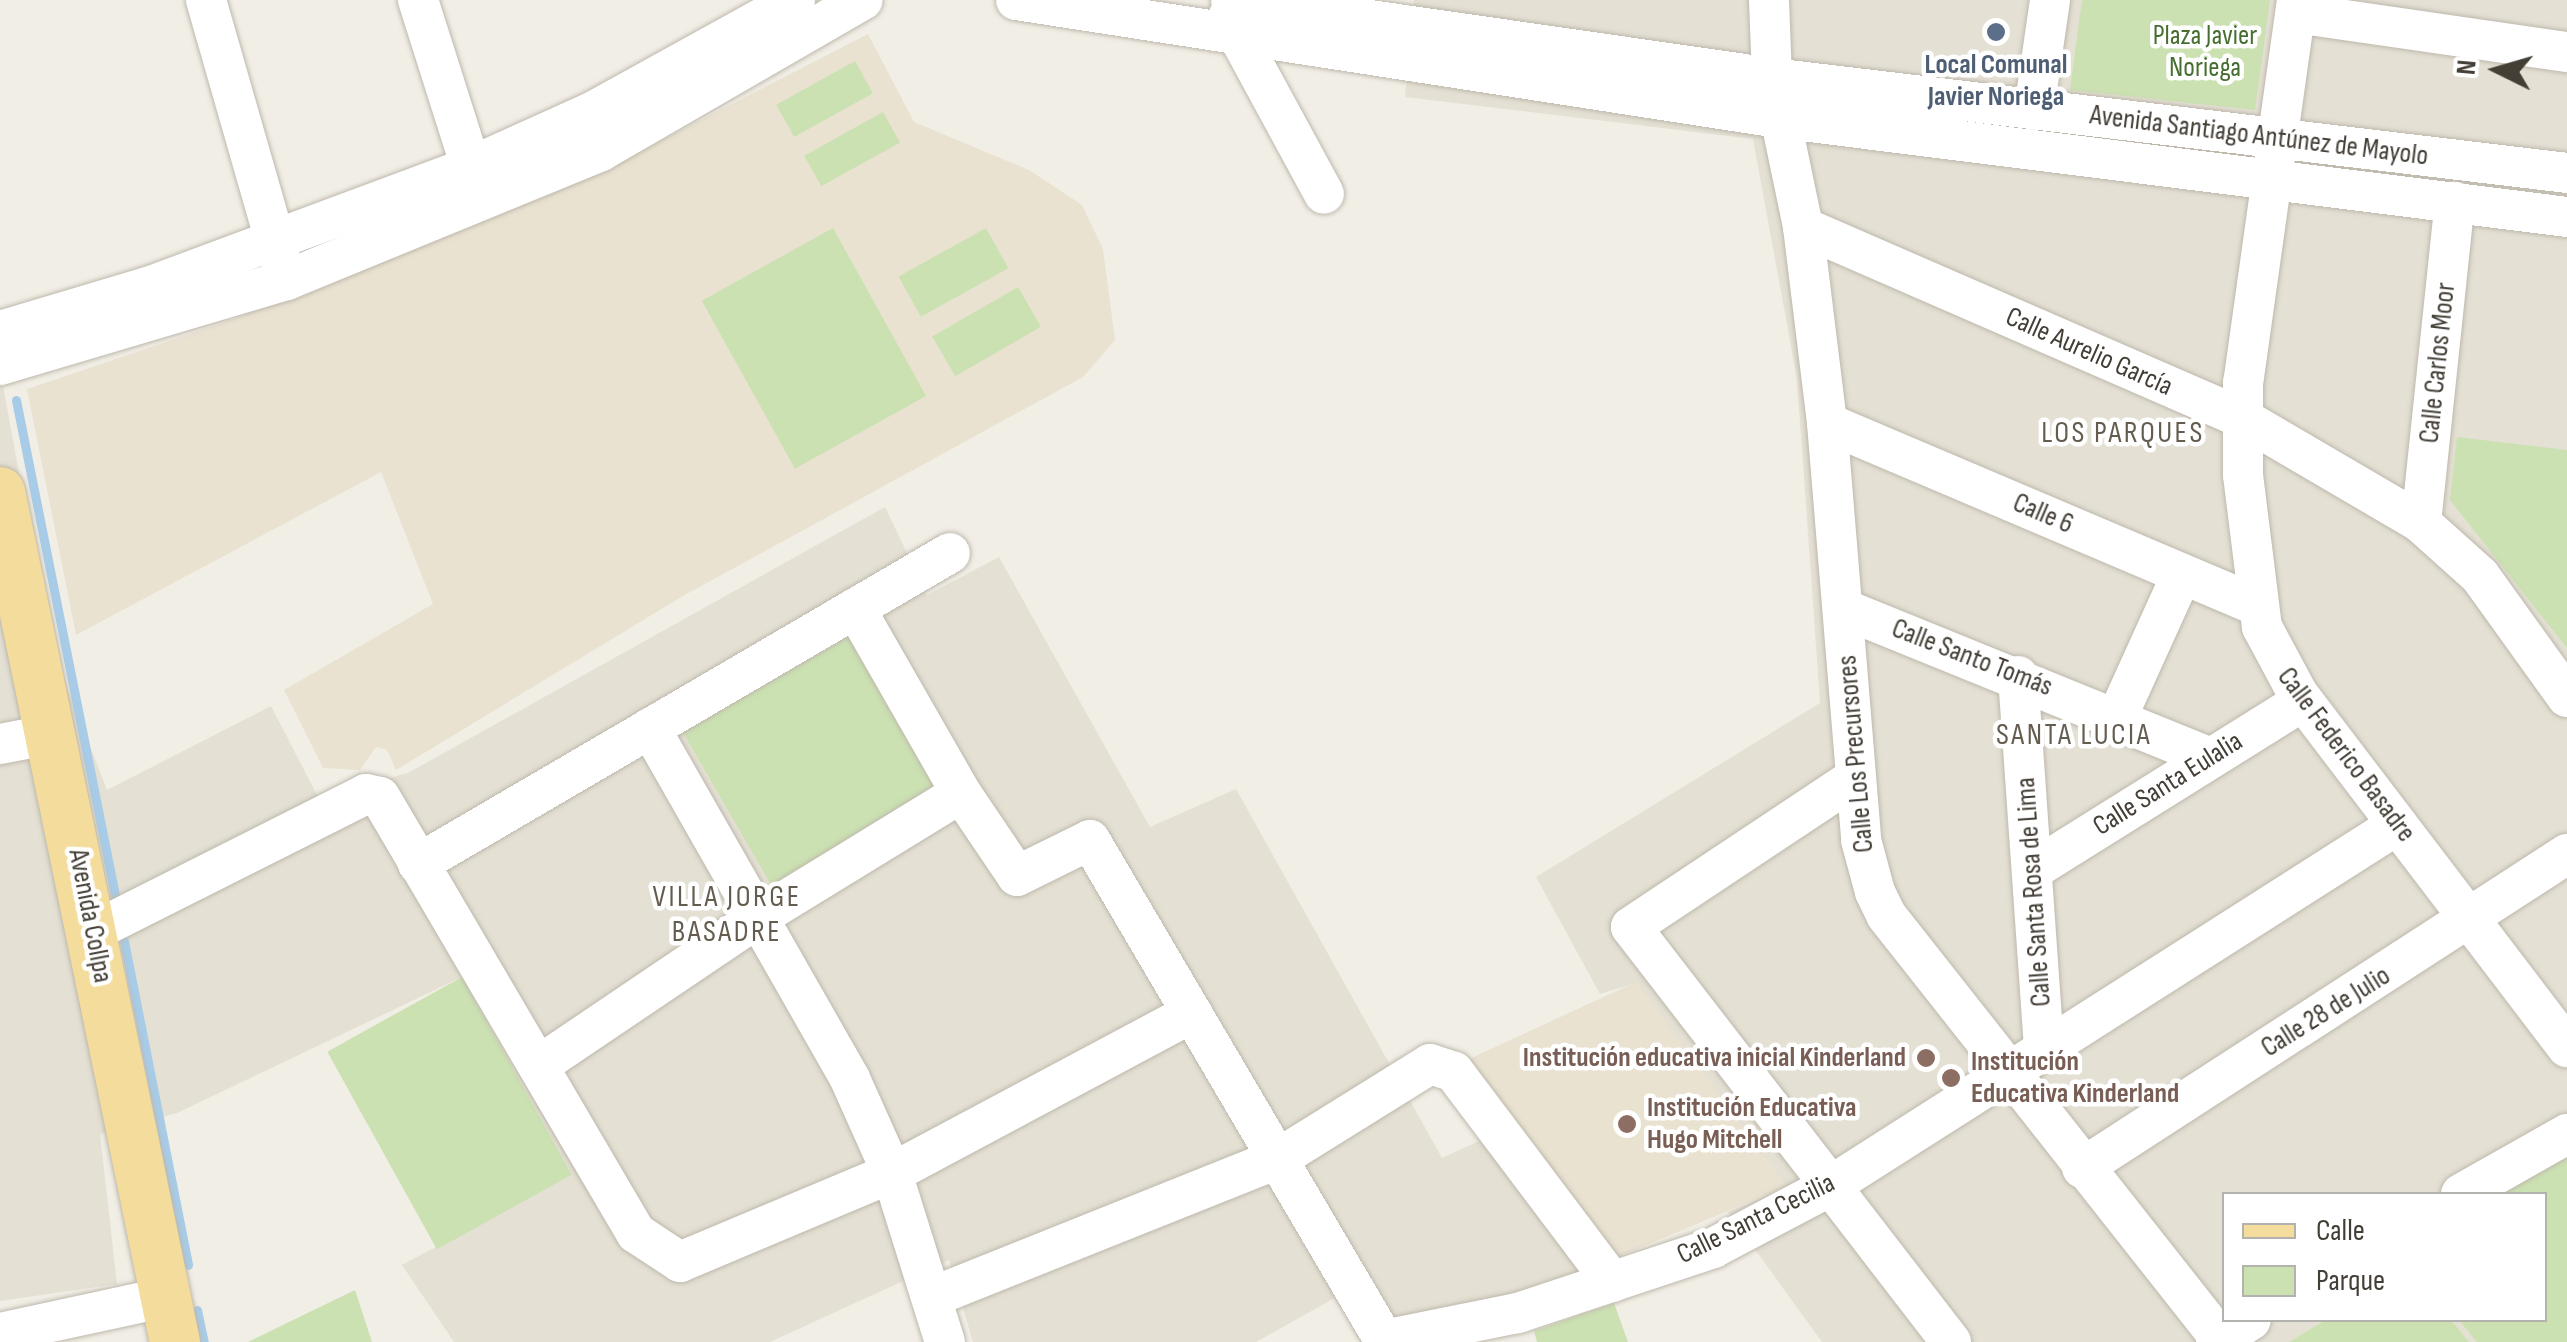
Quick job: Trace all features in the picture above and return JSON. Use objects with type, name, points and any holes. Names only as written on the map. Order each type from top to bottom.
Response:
[{"type":"main road","name":"Avenida Collpa","points":[[0,492],[94,930],[171,1320]]},
{"type":"street","points":[[206,0],[280,262]]},
{"type":"street","points":[[418,0],[476,184]]},
{"type":"street","points":[[476,184],[592,112],[795,0]]},
{"type":"street","points":[[0,365],[280,262],[476,184],[601,151],[863,0]]},
{"type":"street","points":[[1016,0],[1229,11],[1324,194]]},
{"type":"street","points":[[1768,0],[1778,118],[1803,227]]},
{"type":"street","points":[[2034,110],[2050,0]]},
{"type":"street","points":[[2296,6],[2567,52]]},
{"type":"street","name":"Calle Federico Basadre","points":[[2296,6],[2243,382],[2243,475],[2259,606],[2275,662],[2567,1047]]},
{"type":"street","name":"Avenida Santiago Antúnez de Mayolo","points":[[1229,11],[2567,173]]},
{"type":"street","name":"Avenida Santiago Antúnez de Mayolo","points":[[1229,11],[1778,118],[2567,217]]},
{"type":"street","name":"Calle Carlos Moor","points":[[2421,523],[2454,202]]},
{"type":"street","name":"Calle Aurelio García","points":[[1803,227],[2244,419],[2421,523],[2480,576],[2567,697]]},
{"type":"street","name":"Calle Los Precursores","points":[[1803,227],[1827,423],[1855,778],[1867,869],[1886,915],[2082,1168],[2227,1335]]},
{"type":"street","points":[[0,331],[280,262]]},
{"type":"street","name":"Calle 6","points":[[1827,423],[2259,606]]},
{"type":"street","points":[[418,864],[950,553]]},
{"type":"street","points":[[2118,714],[2182,574]]},
{"type":"street","points":[[855,608],[962,793],[1018,876],[1090,840],[1384,1340]]},
{"type":"street","name":"Calle Santo Tomás","points":[[1844,609],[2118,714],[2210,757]]},
{"type":"street","name":"Calle Santa Rosa de Lima","points":[[2018,676],[2044,1049]]},
{"type":"street","name":"Calle Santa Eulalia","points":[[2034,868],[2303,701]]},
{"type":"street","points":[[650,728],[762,915],[892,1173],[945,1342]]},
{"type":"street","points":[[0,744],[52,734]]},
{"type":"street","points":[[1855,778],[1715,874],[1654,908],[1632,927],[1827,1188],[1951,1342]]},
{"type":"street","points":[[541,1064],[762,915],[962,793]]},
{"type":"street","points":[[94,930],[366,794],[386,802],[418,864],[541,1064],[636,1233],[680,1262],[892,1173],[1192,1014]]},
{"type":"street","name":"Calle Santa Cecilia","points":[[1384,1340],[1518,1314],[1712,1248],[1827,1188],[2398,825]]},
{"type":"street","name":"Calle 28 de Julio","points":[[2082,1168],[2470,921],[2567,854]]},
{"type":"street","points":[[932,1297],[1279,1158],[1424,1066],[1448,1068],[1612,1282]]},
{"type":"street","points":[[2465,1192],[2567,1134]]},
{"type":"street","points":[[0,1333],[171,1320]]},
{"type":"shaded area","points":[[1414,0],[2567,0],[2567,1342],[1822,1342],[1728,1212],[1786,1187],[1636,983],[1600,994],[1536,877],[1820,703],[1797,379],[1753,139],[1405,97]]},
{"type":"shaded area","points":[[868,34],[914,122],[1029,170],[1082,205],[1103,249],[1115,340],[1083,377],[683,596],[396,770],[387,750],[376,747],[360,770],[323,768],[284,690],[433,604],[381,472],[76,635],[27,389],[237,318],[604,170]]},
{"type":"shaded area","points":[[0,369],[50,643],[107,790],[271,706],[318,797],[408,773],[885,507],[927,595],[999,557],[1150,827],[1236,789],[1442,1158],[1492,1135],[1586,1276],[1395,1325],[1372,1277],[1256,1342],[973,1342],[949,1260],[770,1342],[454,1342],[402,1265],[570,1175],[462,977],[177,1113],[100,1134],[117,1284],[0,1301]]},
{"type":"shaded area","name":"Institución Educativa Hugo Mitchell","points":[[1636,982],[1787,1186],[1618,1257],[1465,1061]]},
{"type":"green space","name":"Plaza Javier Noriega","points":[[2082,0],[2270,0],[2255,110],[2070,90]]},
{"type":"green space","points":[[855,61],[873,93],[794,137],[776,105]]},
{"type":"green space","points":[[883,112],[900,143],[821,186],[804,156]]},
{"type":"green space","points":[[833,228],[926,396],[795,469],[702,301]]},
{"type":"green space","points":[[986,228],[1008,268],[921,317],[899,276]]},
{"type":"green space","points":[[1018,287],[1041,327],[955,376],[932,337]]},
{"type":"green space","points":[[2457,437],[2567,450],[2567,648],[2450,500]]},
{"type":"green space","points":[[849,636],[939,792],[773,888],[683,732]]},
{"type":"green space","points":[[462,977],[572,1175],[437,1249],[327,1052]]},
{"type":"green space","points":[[2567,1153],[2567,1342],[2477,1342],[2461,1322],[2547,1322],[2547,1192],[2504,1192]]},
{"type":"green space","points":[[355,1290],[372,1342],[248,1342]]},
{"type":"green space","points":[[1614,1303],[1628,1342],[1537,1342],[1534,1331]]},
{"type":"green space","points":[[2323,1322],[2453,1322],[2469,1342],[2289,1342]]},
{"type":"waterway","points":[[16,400],[115,895]]},
{"type":"waterway","points":[[124,941],[188,1265]]},
{"type":"waterway","points":[[197,1310],[204,1342]]},
{"type":"place","name":"Local Comunal Javier Noriega","points":[[1996,32]]},
{"type":"place","name":"Institución educativa inicial Kinderland","points":[[1926,1058]]},
{"type":"place","name":"Institución Educativa Kinderland","points":[[1951,1078]]},
{"type":"place","name":"Institución Educativa Hugo Mitchell","points":[[1627,1124]]},
{"type":"district","name":"LOS PARQUES","points":[[2123,433]]},
{"type":"district","name":"SANTA LUCIA","points":[[2074,735]]},
{"type":"district","name":"VILLA JORGE BASADRE","points":[[727,914]]}]
